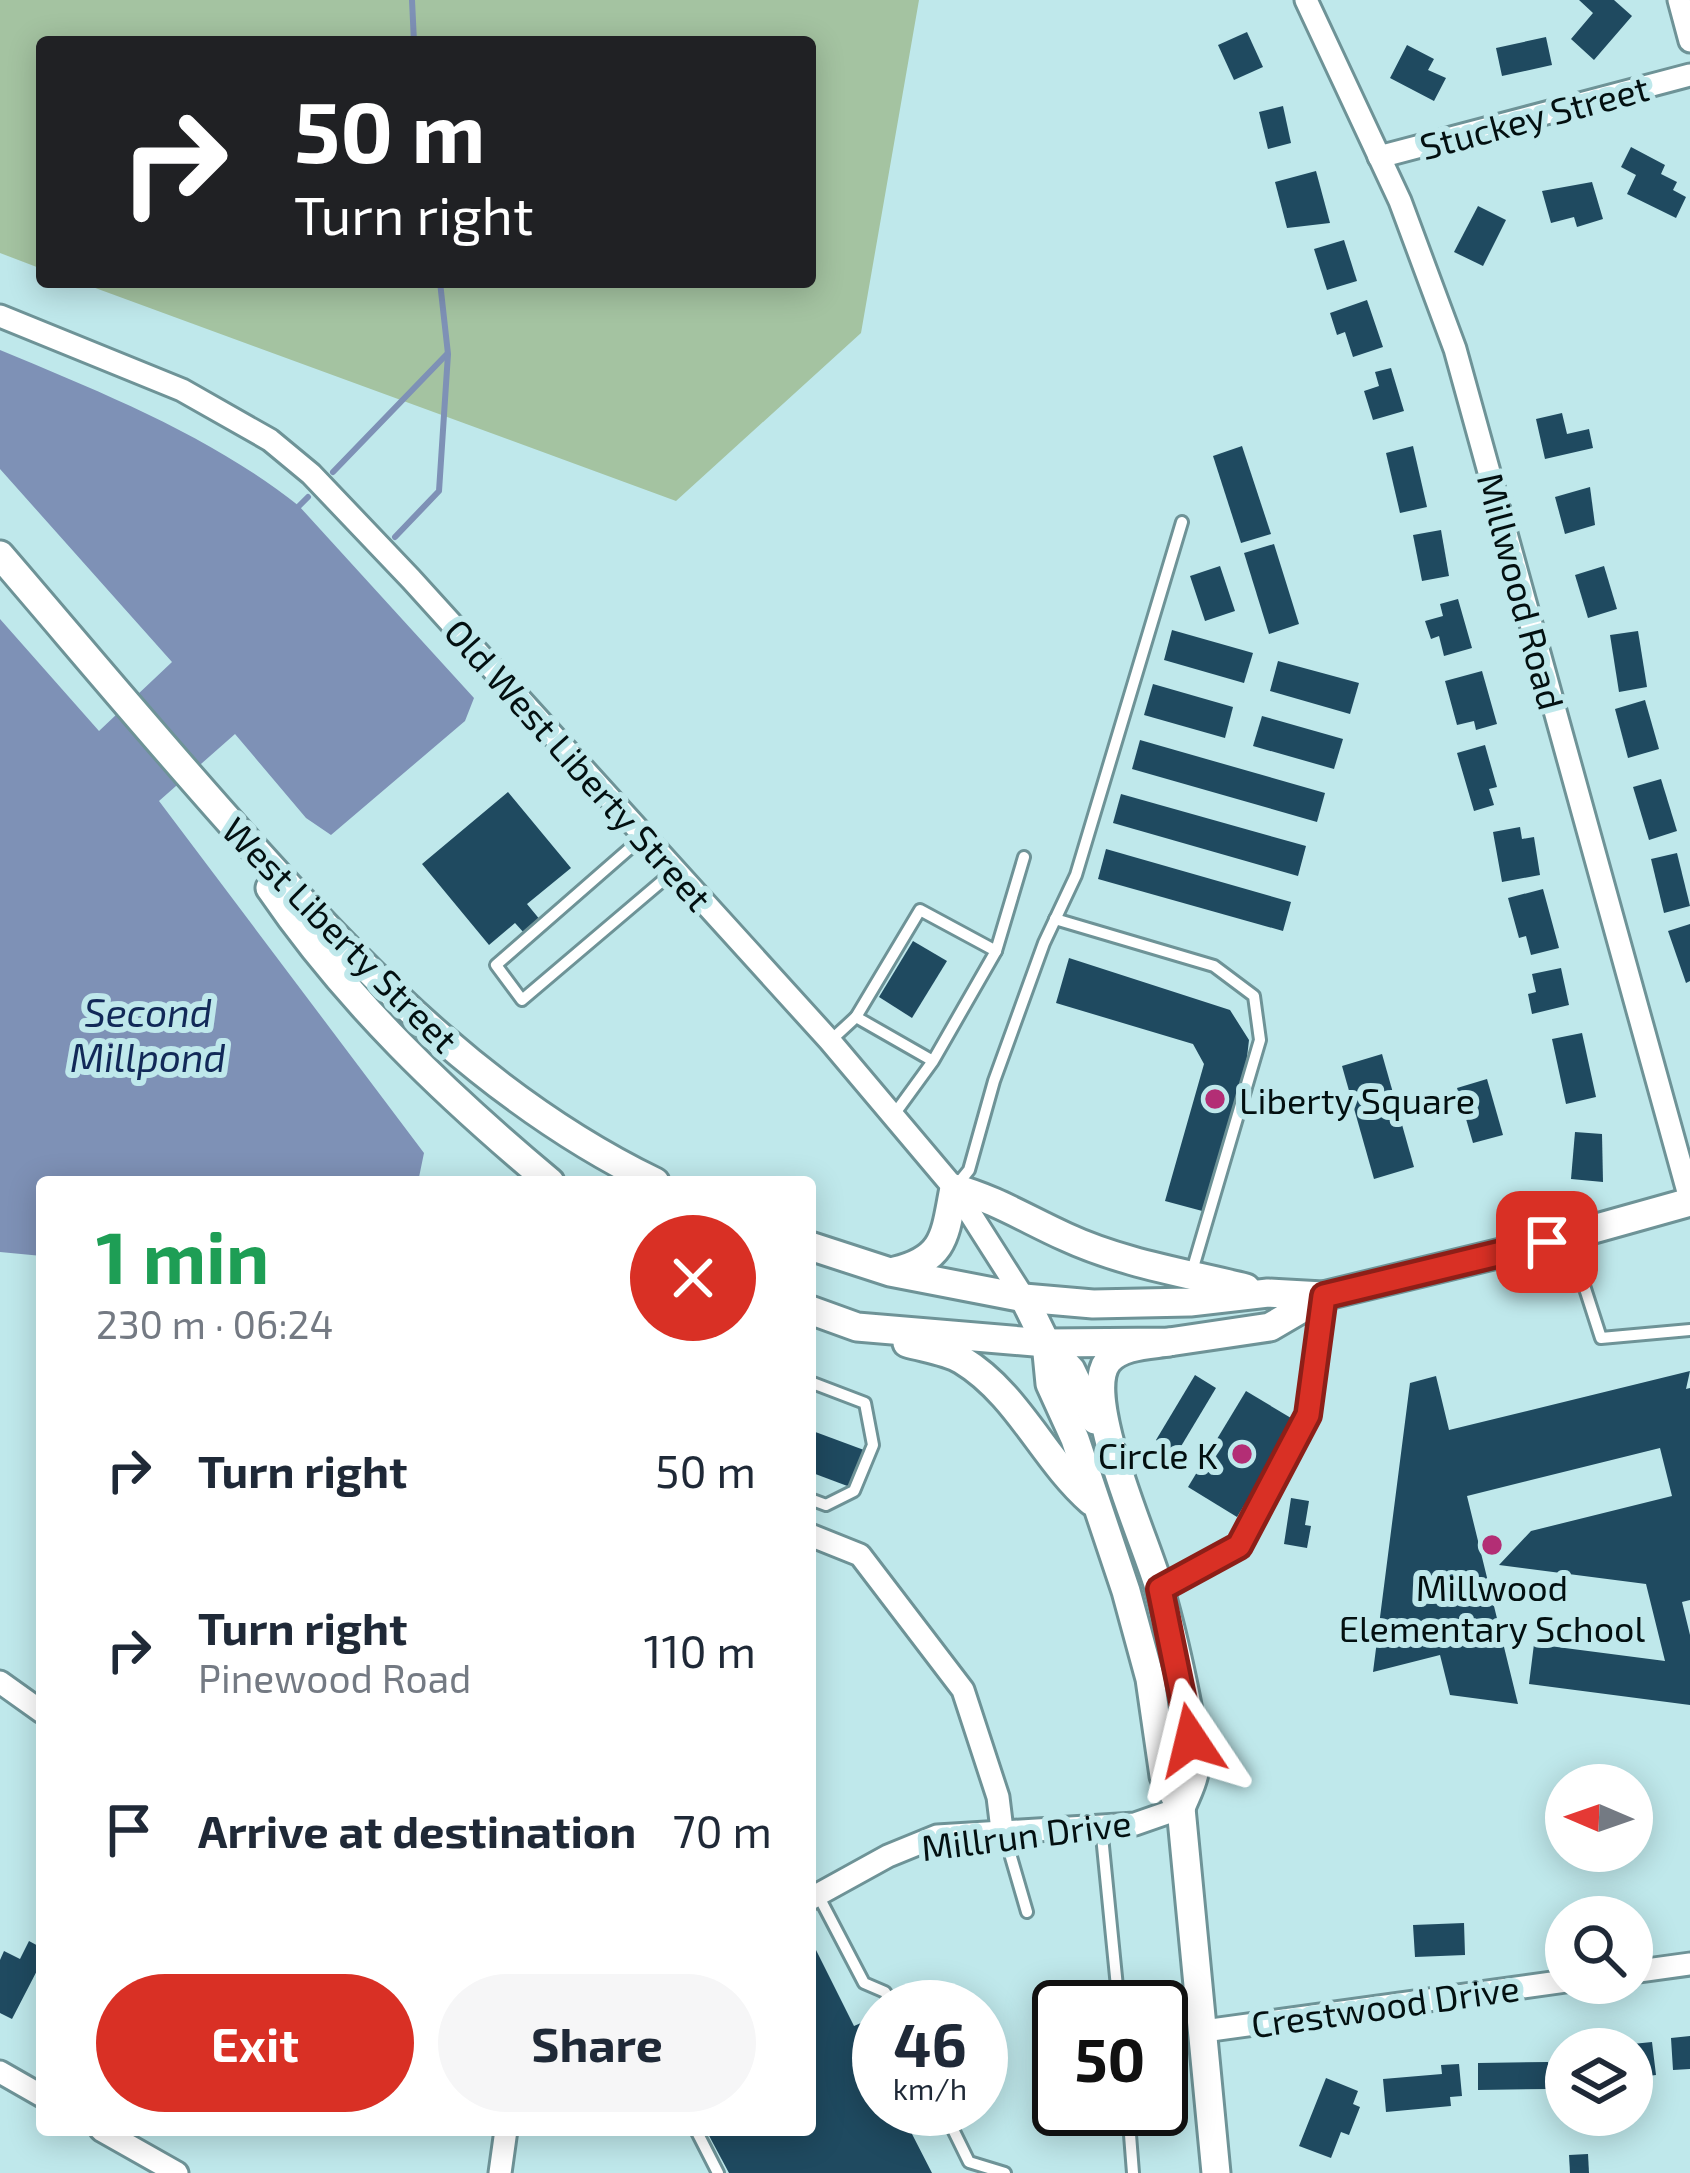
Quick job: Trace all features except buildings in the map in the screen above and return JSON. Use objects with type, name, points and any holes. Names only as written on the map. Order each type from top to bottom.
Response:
[{"type":"main road","name":"West Liberty Street","points":[[0,554],[210,801],[384,987],[464,1059],[566,1132],[644,1176]]},
{"type":"main road","name":"West Liberty Street","points":[[210,801],[287,912],[367,1011],[424,1070],[543,1176]]},
{"type":"main road","points":[[890,1272],[921,1265],[934,1253],[946,1233],[954,1188],[1010,1207],[1066,1237],[1109,1253],[1268,1293]]},
{"type":"main road","points":[[1181,1808],[1194,1771],[1160,1589],[1115,1461],[1098,1391],[1101,1374],[1119,1352],[1270,1327],[1324,1296],[1690,1201]]},
{"type":"main road","points":[[816,1248],[890,1272],[1024,1298],[1093,1304],[1268,1293],[1324,1296]]},
{"type":"main road","name":"Old West Liberty Street","points":[[1024,1298],[1046,1343]]},
{"type":"main road","points":[[816,1312],[960,1359],[1008,1402],[1074,1486],[1098,1507]]},
{"type":"main road","points":[[857,1327],[1046,1343],[1169,1342]]},
{"type":"main road","points":[[1046,1343],[1070,1370],[1115,1461]]},
{"type":"main road","points":[[1046,1343],[1050,1384],[1098,1507],[1150,1679],[1164,1775],[1181,1808],[1216,2173]]},
{"type":"street","name":"Millwood Road","points":[[1306,0],[1379,157],[1455,349],[1690,1201]]},
{"type":"street","points":[[1679,0],[1690,40]]},
{"type":"street","name":"Stuckey Street","points":[[1379,157],[1690,75]]},
{"type":"street","name":"Old West Liberty Street","points":[[0,316],[182,390],[232,416],[296,460],[411,578],[830,1041],[954,1188],[1024,1298]]},
{"type":"street","points":[[816,1537],[860,1555],[963,1690],[1006,1829]]},
{"type":"street","points":[[0,1682],[36,1708]]},
{"type":"street","name":"Millrun Drive","points":[[816,1896],[915,1842],[1006,1829],[1135,1824],[1181,1808]]},
{"type":"street","points":[[1653,1969],[1690,1964]]},
{"type":"street","name":"Crestwood Drive","points":[[1204,2031],[1545,1984]]},
{"type":"street","points":[[0,2072],[36,2093]]},
{"type":"street","points":[[112,2136],[177,2173]]},
{"type":"street","points":[[500,2173],[505,2136]]},
{"type":"lane","points":[[954,1188],[969,1170],[994,1081],[1076,875],[1182,522]]},
{"type":"lane","points":[[645,835],[496,965],[522,1000],[676,869]]},
{"type":"lane","points":[[893,1116],[933,1061],[996,951],[1024,857]]},
{"type":"lane","points":[[830,1041],[856,1017],[920,910],[996,951]]},
{"type":"lane","points":[[1055,919],[1214,966],[1254,996],[1260,1040],[1191,1274]]},
{"type":"lane","points":[[856,1017],[933,1061]]},
{"type":"lane","points":[[1568,1236],[1601,1339],[1690,1330]]},
{"type":"lane","points":[[1160,1589],[1239,1546],[1308,1415],[1324,1296]]},
{"type":"lane","points":[[816,1384],[865,1403],[873,1445],[854,1491],[826,1505],[816,1501]]},
{"type":"lane","points":[[1101,1826],[1116,1980]]},
{"type":"lane","points":[[1006,1829],[1027,1912]]},
{"type":"lane","points":[[816,1900],[862,1980]]},
{"type":"lane","points":[[699,2136],[718,2173]]},
{"type":"lane","points":[[956,2136],[968,2162],[1005,2173]]},
{"type":"lane","points":[[1130,2136],[1133,2173]]},
{"type":"green space","points":[[0,0],[919,0],[861,333],[676,501],[95,288],[816,288],[816,36],[36,36],[36,267],[0,253]]},
{"type":"water","name":"Second Millpond","points":[[0,350],[155,418],[265,481],[299,506],[474,698],[465,721],[331,835],[306,818],[235,734],[159,801],[424,1153],[419,1176],[36,1176],[36,1255],[0,1252],[0,619],[99,731],[172,662],[0,469]]},
{"type":"waterway","points":[[412,0],[414,36]]},
{"type":"waterway","points":[[395,537],[439,491],[448,354],[441,288]]},
{"type":"waterway","points":[[333,472],[447,354]]},
{"type":"waterway","points":[[299,506],[308,497]]},
{"type":"place","name":"Liberty Square","points":[[1215,1099]]},
{"type":"place","name":"Circle K","points":[[1242,1454]]},
{"type":"place","name":"Millwood Elementary School","points":[[1492,1545]]},
{"type":"route","points":[[1191,1740],[1160,1589],[1239,1546],[1308,1415],[1324,1296],[1547,1242]]}]
